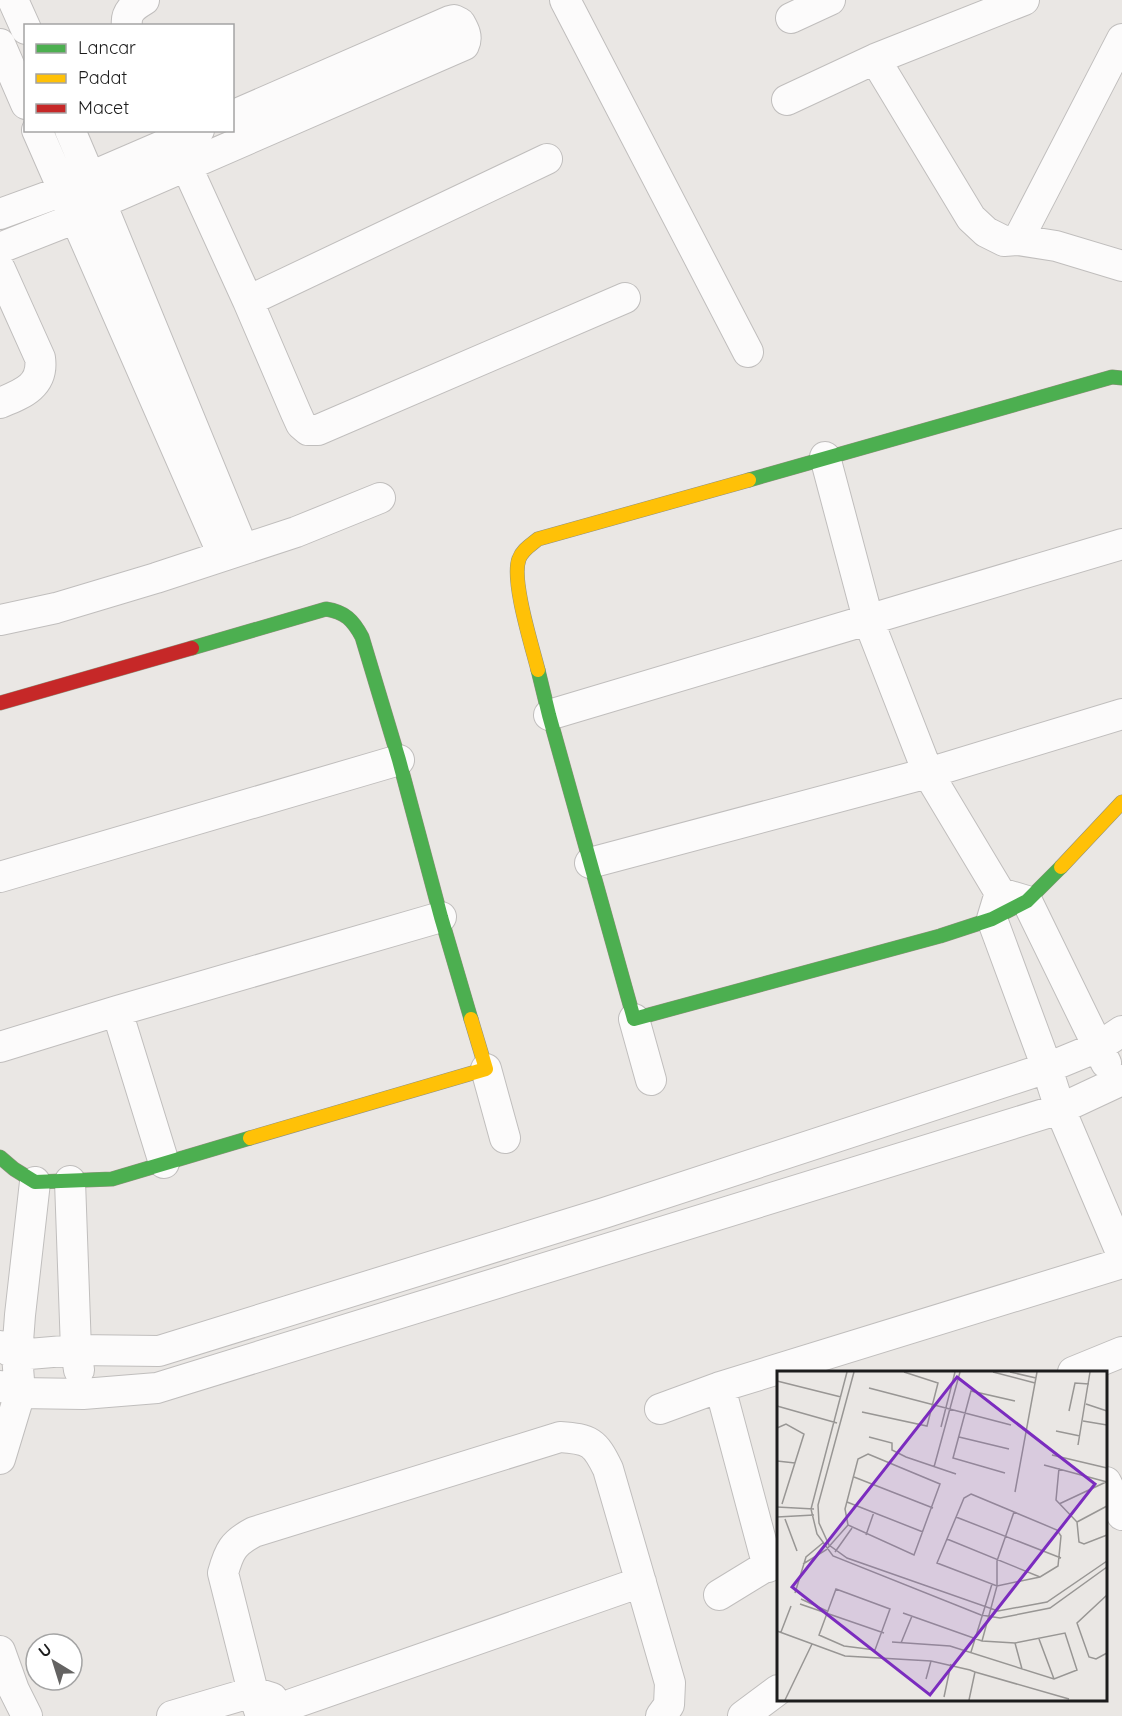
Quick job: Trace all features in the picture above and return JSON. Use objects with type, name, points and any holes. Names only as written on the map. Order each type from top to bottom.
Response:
[{"type":"street","points":[[13,0],[24,25]]},
{"type":"street","points":[[127,24],[131,9],[144,0]]},
{"type":"street","points":[[565,0],[748,352]]},
{"type":"street","points":[[790,18],[830,0]]},
{"type":"street","points":[[788,100],[875,59],[1024,0]]},
{"type":"street","points":[[1018,240],[1122,39]]},
{"type":"street","points":[[0,44],[24,99]]},
{"type":"street","points":[[875,59],[971,219],[986,232],[1004,241],[1018,240],[1056,246],[1122,266]]},
{"type":"street","points":[[234,115],[373,69],[234,122]]},
{"type":"street","points":[[38,132],[63,191],[233,552]]},
{"type":"street","points":[[71,132],[96,190],[233,552]]},
{"type":"street","points":[[0,248],[76,218],[96,190],[183,142],[209,132]]},
{"type":"street","points":[[183,142],[296,413],[301,424],[308,430],[318,430],[625,298]]},
{"type":"street","points":[[248,301],[547,159]]},
{"type":"street","points":[[0,214],[63,191],[96,190]]},
{"type":"street","points":[[0,269],[40,358],[42,370],[37,380],[25,393],[0,403]]},
{"type":"street","points":[[651,1080],[549,716],[517,584],[516,564],[524,549],[538,538],[1112,376],[1122,378]]},
{"type":"street","points":[[10,1390],[83,1394],[157,1388],[614,1248],[1060,1109],[1120,1088],[1110,1039],[1006,904],[928,773],[868,619],[825,457]]},
{"type":"street","points":[[0,620],[67,604],[156,578],[296,532],[380,498]]},
{"type":"street","points":[[549,716],[1122,544]]},
{"type":"street","points":[[0,703],[326,609],[341,611],[354,622],[362,637],[399,760],[441,917],[506,1138]]},
{"type":"street","points":[[590,863],[928,773],[1122,714]]},
{"type":"street","points":[[0,877],[399,760]]},
{"type":"street","points":[[634,1019],[940,936],[1006,904],[1060,869],[1122,802]]},
{"type":"street","points":[[1006,904],[1047,1068],[1060,1109],[1122,1255]]},
{"type":"street","points":[[0,1047],[441,917]]},
{"type":"street","points":[[117,1011],[164,1163]]},
{"type":"street","points":[[9,1350],[159,1351],[604,1213],[1047,1068],[1110,1039]]},
{"type":"street","points":[[0,1157],[35,1182],[112,1179],[486,1069]]},
{"type":"street","points":[[70,1181],[76,1350],[83,1394]]},
{"type":"street","points":[[0,1459],[10,1390],[9,1350],[20,1315],[35,1182]]},
{"type":"street","points":[[604,1213],[614,1248]]},
{"type":"street","points":[[660,1409],[720,1387],[1122,1263]]},
{"type":"street","points":[[1075,1371],[1122,1352]]},
{"type":"street","points":[[719,1595],[773,1563],[720,1387]]},
{"type":"street","points":[[257,1704],[223,1574],[228,1554],[238,1540],[254,1532],[560,1437],[580,1438],[598,1449],[608,1469],[670,1683],[669,1705],[661,1716]]},
{"type":"street","points":[[1107,1479],[1122,1471]]},
{"type":"street","points":[[1107,1482],[1122,1515]]},
{"type":"street","points":[[172,1716],[257,1704],[285,1710],[641,1582]]},
{"type":"street","points":[[0,1651],[14,1690],[27,1716]]},
{"type":"street","points":[[742,1716],[777,1691]]},
{"type":"traffic: fast","points":[[749,480],[1112,377],[1122,378]]},
{"type":"traffic: fast","points":[[192,648],[326,609],[338,612],[355,626],[362,637],[399,760],[471,1019]]},
{"type":"traffic: fast","points":[[538,670],[634,1019],[940,936],[992,919],[1027,901],[1061,867]]},
{"type":"traffic: fast","points":[[0,1157],[35,1182],[112,1179],[250,1138]]},
{"type":"traffic: slow","points":[[538,670],[523,613],[518,582],[519,559],[527,548],[538,539],[749,480]]},
{"type":"traffic: slow","points":[[1061,867],[1122,802]]},
{"type":"traffic: slow","points":[[250,1138],[486,1069],[471,1019]]},
{"type":"traffic: jam","points":[[0,703],[192,648]]}]
